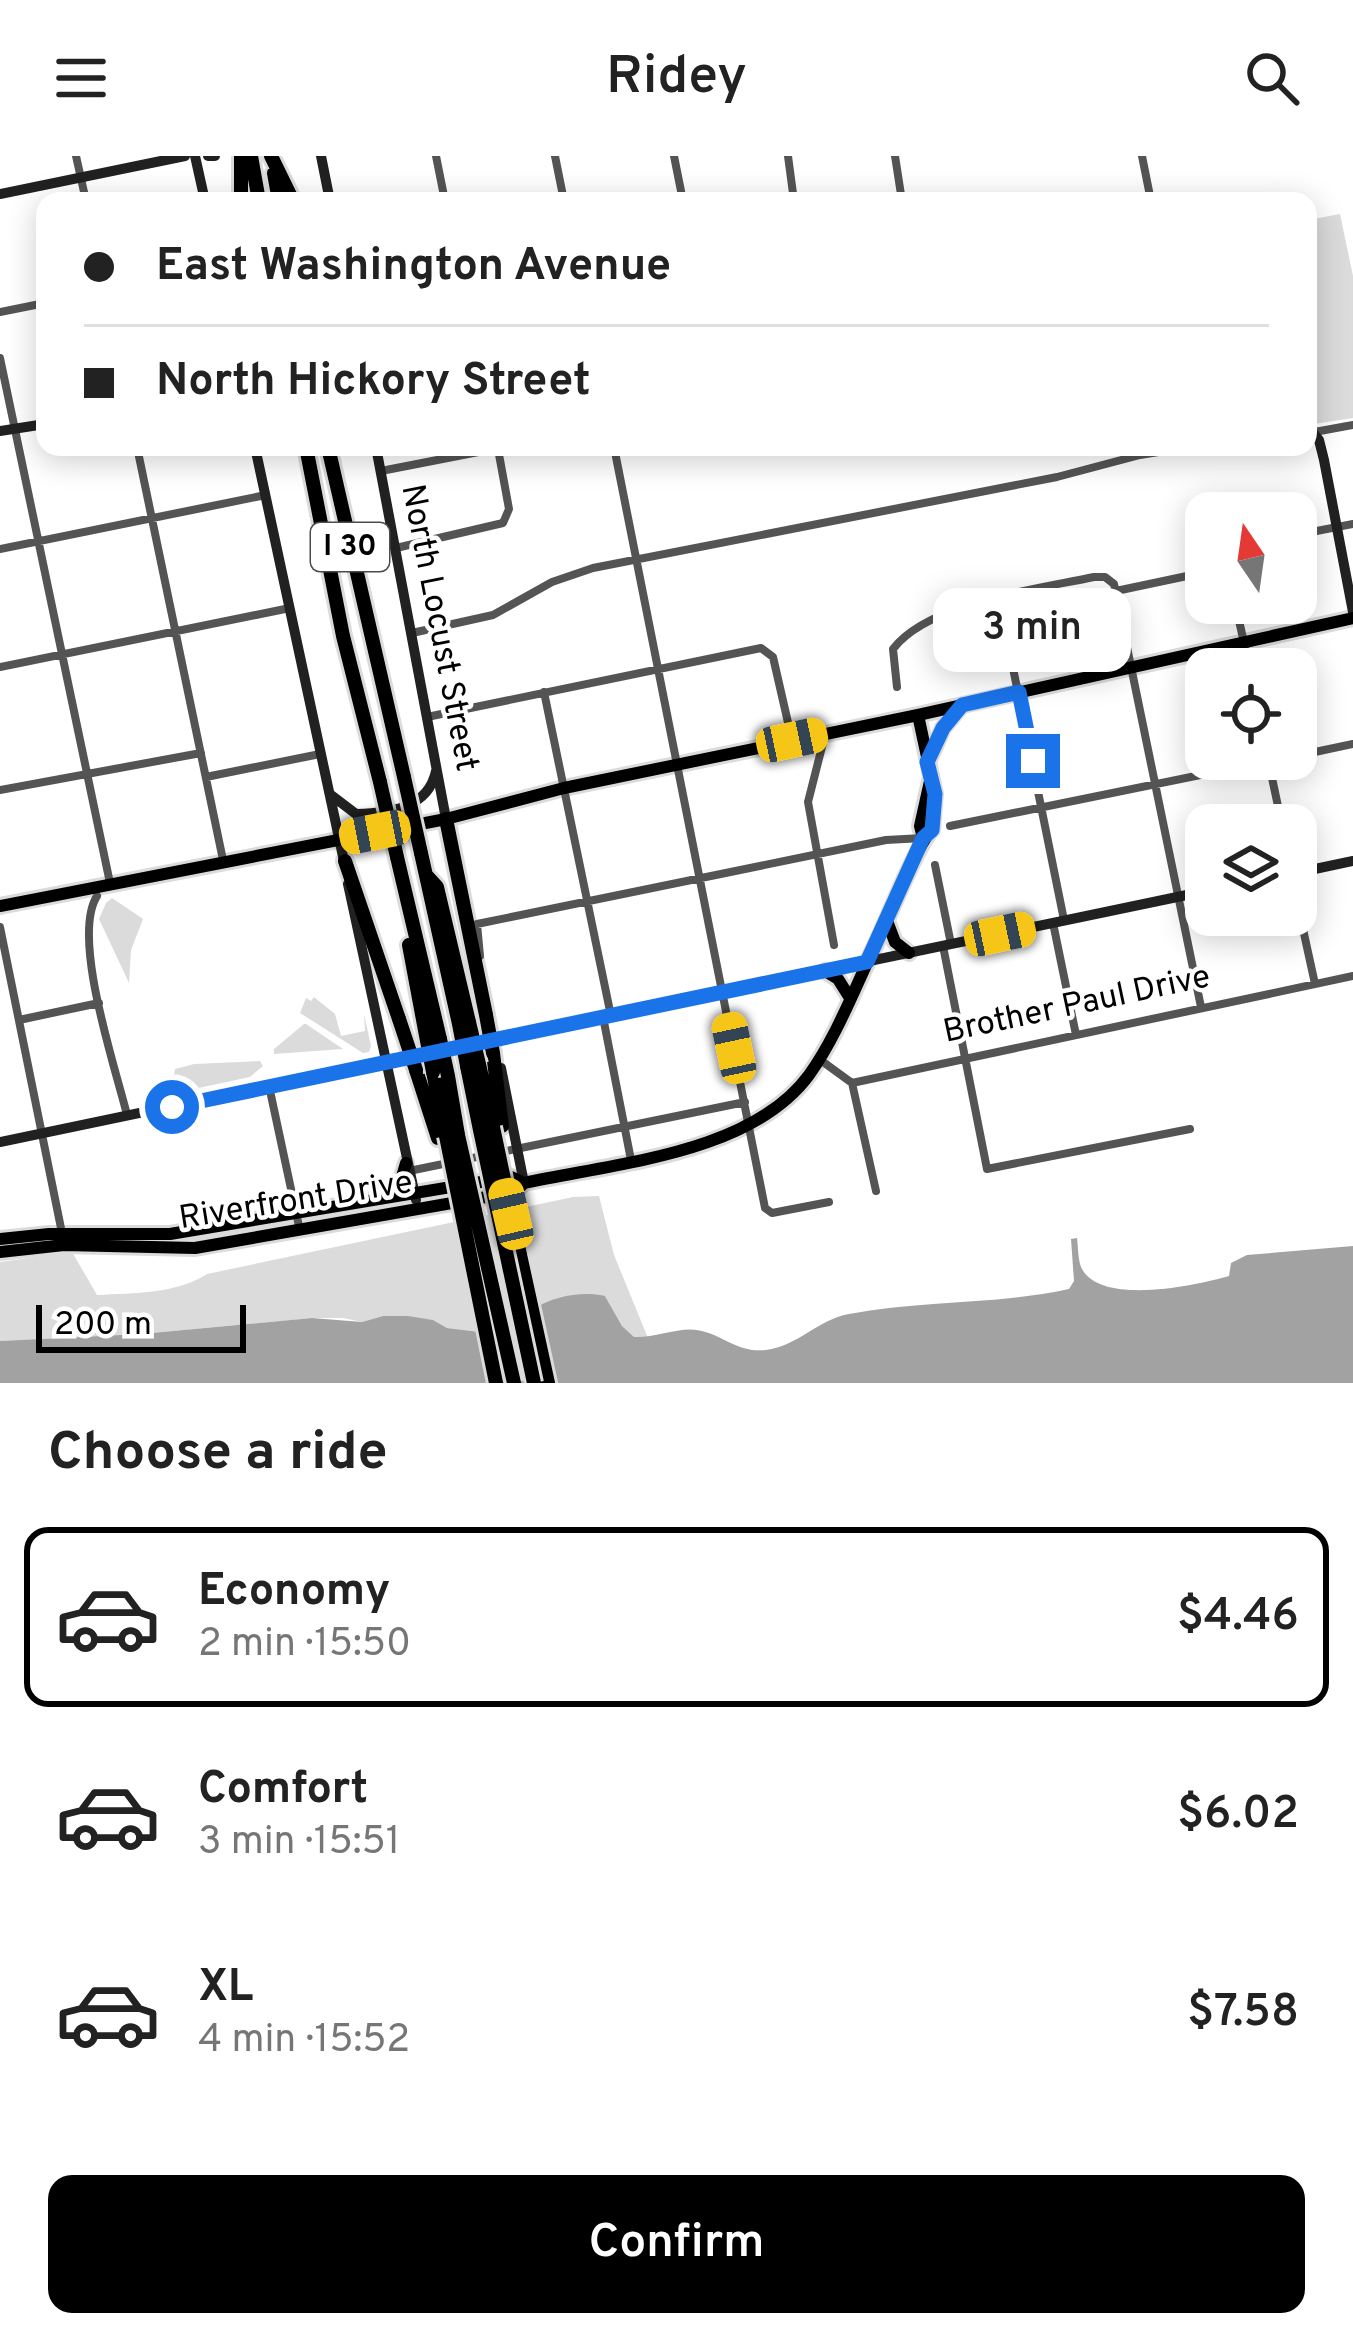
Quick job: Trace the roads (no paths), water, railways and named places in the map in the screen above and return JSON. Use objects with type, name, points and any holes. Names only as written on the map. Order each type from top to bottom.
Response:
[{"type":"highway","points":[[271,156],[277,192]]},
{"type":"highway","points":[[271,156],[288,192]]},
{"type":"highway","points":[[242,192],[247,160]]},
{"type":"highway","points":[[247,160],[257,192]]},
{"type":"highway","name":"I 30","points":[[308,456],[344,636],[397,857],[441,1074],[448,1136],[514,1383]]},
{"type":"highway","name":"I 30","points":[[330,456],[426,875],[491,1128],[534,1383]]},
{"type":"highway","points":[[446,819],[494,1046],[491,1128],[548,1383]]},
{"type":"highway","points":[[345,861],[416,1070],[448,1136],[451,1190],[458,1197],[496,1383]]},
{"type":"main road","points":[[0,906],[446,819],[564,788],[918,715],[1353,615]]},
{"type":"main road","points":[[927,762],[943,728],[962,705]]},
{"type":"main road","name":"Riverfront Drive","points":[[0,1252],[63,1240],[183,1250],[300,1231],[515,1192],[524,1183],[700,1145],[749,1126],[790,1096],[820,1059],[923,838],[920,826],[929,782],[918,715]]},
{"type":"main road","points":[[887,921],[895,942],[909,953]]},
{"type":"main road","points":[[825,971],[838,979],[850,998]]},
{"type":"main road","points":[[380,1197],[407,1167]]},
{"type":"main road","name":"Riverfront Drive","points":[[296,1211],[512,1177],[524,1183]]},
{"type":"main road","points":[[0,1239],[157,1235],[296,1211]]},
{"type":"street","points":[[76,156],[84,192]]},
{"type":"street","points":[[0,194],[185,156]]},
{"type":"street","points":[[195,156],[203,192]]},
{"type":"street","points":[[321,156],[328,192]]},
{"type":"street","points":[[436,156],[443,192]]},
{"type":"street","points":[[555,156],[562,192]]},
{"type":"street","points":[[674,156],[681,192]]},
{"type":"street","points":[[788,156],[793,192]]},
{"type":"street","points":[[895,156],[901,192]]},
{"type":"street","points":[[1142,156],[1149,192]]},
{"type":"street","points":[[0,312],[36,305]]},
{"type":"street","points":[[0,358],[110,883]]},
{"type":"street","points":[[0,431],[36,423]]},
{"type":"street","points":[[1317,430],[1353,425]]},
{"type":"street","points":[[1317,446],[1324,460],[1353,615]]},
{"type":"street","points":[[139,456],[223,860]]},
{"type":"street","points":[[257,456],[419,1210]]},
{"type":"street","name":"North Locust Street","points":[[378,456],[446,819]]},
{"type":"street","points":[[381,471],[459,456]]},
{"type":"street","points":[[395,548],[496,526],[509,511],[502,456]]},
{"type":"street","points":[[616,456],[768,1213],[829,1202]]},
{"type":"street","points":[[412,633],[493,615],[568,575],[1058,477],[1136,456]]},
{"type":"street","points":[[0,549],[266,495]]},
{"type":"street","points":[[1317,531],[1353,524]]},
{"type":"street","points":[[1116,591],[1185,576]]},
{"type":"street","points":[[897,687],[892,650],[929,622],[1000,599],[1109,579],[1116,591],[1201,1007]]},
{"type":"street","points":[[1000,599],[1042,808],[1076,1035]]},
{"type":"street","points":[[0,667],[290,608]]},
{"type":"street","points":[[1240,624],[1246,648]]},
{"type":"street","points":[[427,717],[765,648],[773,657],[792,740]]},
{"type":"street","points":[[544,692],[588,903],[632,1160]]},
{"type":"street","points":[[825,734],[808,797],[834,945]]},
{"type":"street","points":[[1317,752],[1353,744]]},
{"type":"street","points":[[0,790],[201,753]]},
{"type":"street","points":[[206,777],[320,754]]},
{"type":"street","points":[[329,793],[356,814],[399,808],[426,794],[436,766]]},
{"type":"street","points":[[950,826],[1185,778]]},
{"type":"street","points":[[524,1183],[494,1046],[477,924],[886,840],[923,838]]},
{"type":"street","points":[[1317,869],[1353,861]]},
{"type":"street","points":[[935,865],[987,1169],[1190,1129]]},
{"type":"street","points":[[97,896],[86,930],[128,1116]]},
{"type":"street","points":[[0,1142],[385,1062],[494,1046],[607,1016],[1185,896]]},
{"type":"street","points":[[0,927],[63,1240]]},
{"type":"street","points":[[1305,936],[1315,984]]},
{"type":"street","name":"Brother Paul Drive","points":[[852,1083],[1353,976]]},
{"type":"street","points":[[19,1020],[99,1003]]},
{"type":"street","points":[[820,1059],[852,1083],[876,1191]]},
{"type":"street","points":[[269,1086],[300,1231]]},
{"type":"street","points":[[407,1167],[518,1150],[745,1102]]}]
